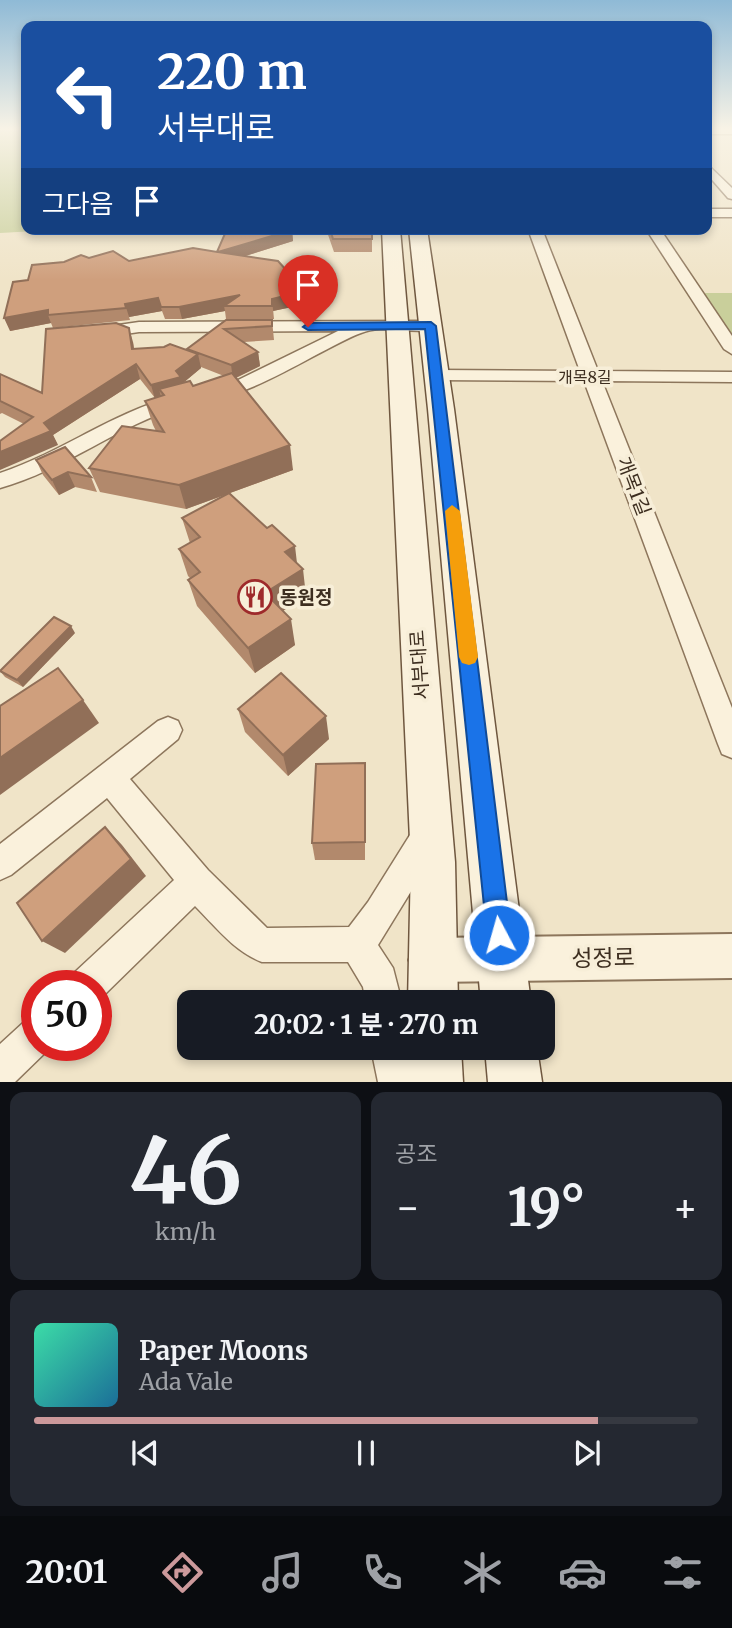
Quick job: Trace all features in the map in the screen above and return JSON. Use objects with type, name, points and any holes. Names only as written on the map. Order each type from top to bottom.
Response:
[{"type":"main road","name":"서부대로","points":[[391,235],[430,831],[432,990]]},
{"type":"main road","points":[[419,235],[437,376],[505,990]]},
{"type":"main road","points":[[435,1060],[436,1082]]},
{"type":"main road","points":[[513,1060],[515,1082]]},
{"type":"street","points":[[718,179],[732,195]]},
{"type":"street","points":[[712,213],[732,213]]},
{"type":"street","name":"개목1길","points":[[537,235],[592,377],[721,685],[732,744]]},
{"type":"street","points":[[657,235],[732,349]]},
{"type":"street","points":[[81,334],[139,327],[431,326]]},
{"type":"street","points":[[0,481],[86,444],[119,422],[157,407],[240,386],[359,327]]},
{"type":"street","name":"개목8길","points":[[437,376],[732,377]]},
{"type":"street","points":[[0,864],[169,730]]},
{"type":"street","points":[[109,776],[196,883],[246,934],[262,945],[357,944]]},
{"type":"street","points":[[357,944],[380,914],[430,831]]},
{"type":"street","points":[[105,970],[196,883]]},
{"type":"street","points":[[357,944],[380,981],[382,990]]},
{"type":"street","name":"성정로","points":[[431,960],[732,956]]},
{"type":"street","points":[[0,1070],[21,1050]]},
{"type":"street","points":[[393,1060],[398,1082]]},
{"type":"green space","points":[[0,179],[21,179],[21,232],[0,233]]},
{"type":"green space","points":[[702,293],[732,293],[732,340]]},
{"type":"building","points":[[224,235],[275,235],[218,252],[278,261],[305,291],[272,299],[272,306],[224,306],[240,295],[179,307],[161,307],[158,298],[125,304],[126,308],[48,315],[48,310],[4,318],[13,282],[28,280],[32,265],[64,262],[81,255],[89,258],[113,251],[129,261],[193,248],[217,252]]},
{"type":"building","points":[[332,235],[372,235],[372,239],[333,239]]},
{"type":"building","points":[[226,320],[272,320],[272,326],[224,329],[258,352],[231,365],[187,349]]},
{"type":"building","points":[[116,323],[129,328],[132,349],[164,347],[170,344],[198,354],[176,371],[181,377],[151,385],[136,364],[44,423],[51,431],[0,452],[0,441],[33,417],[0,401],[0,374],[42,393],[46,329]]},
{"type":"building","points":[[232,373],[290,445],[179,485],[89,468],[122,426],[164,432],[145,401],[164,395],[159,389],[190,381],[193,386]]},
{"type":"building","points":[[65,447],[91,477],[68,472],[52,480],[36,460]]},
{"type":"building","name":"동원정","points":[[229,493],[267,528],[272,525],[295,546],[285,552],[303,569],[265,593],[291,619],[248,648],[188,580],[200,572],[179,549],[200,537],[182,518]]},
{"type":"building","points":[[54,617],[71,626],[17,680],[0,671]]},
{"type":"building","points":[[58,668],[83,700],[0,758],[0,706]]},
{"type":"building","points":[[281,673],[326,716],[283,755],[238,709]]},
{"type":"building","points":[[365,763],[365,842],[312,843],[316,764]]},
{"type":"building","points":[[105,827],[131,859],[42,941],[17,903]]},
{"type":"slow traffic","points":[[452,511],[469,657]]},
{"type":"place","name":"동원정","points":[[255,597]]},
{"type":"route","points":[[308,327],[431,326],[499,935]]}]
